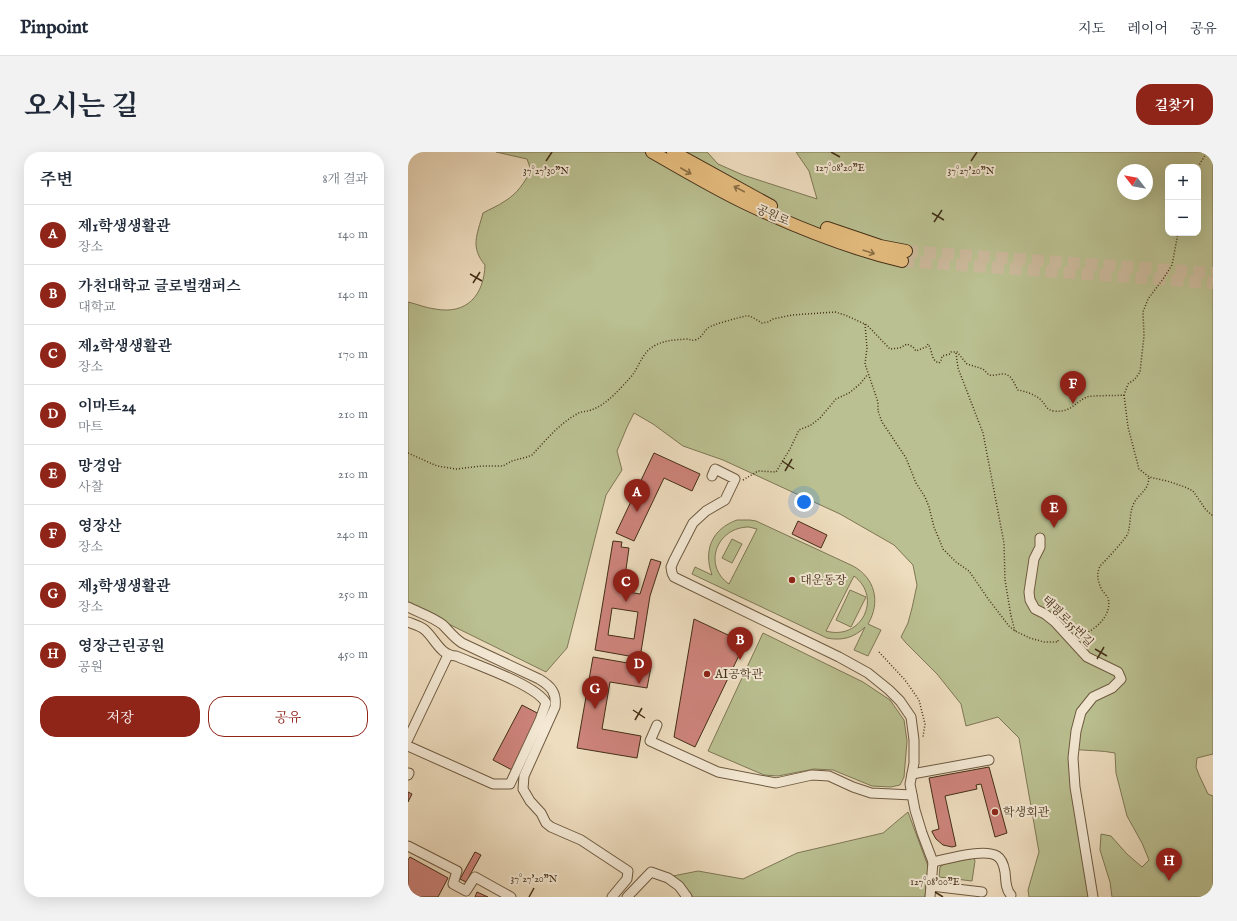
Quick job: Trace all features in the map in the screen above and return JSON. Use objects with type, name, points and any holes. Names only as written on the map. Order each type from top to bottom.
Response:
[{"type":"main road","name":"공원로","points":[[652,152],[742,202],[873,254],[904,256],[764,203],[673,152]]},
{"type":"street","points":[[712,476],[715,469],[735,479],[725,500],[706,511],[693,523],[677,552],[671,567],[674,577],[839,657],[868,673],[900,701],[911,716],[914,740],[914,763],[910,784],[922,833],[933,862],[930,897]]},
{"type":"street","name":"태평로55번길","points":[[1040,538],[1040,547],[1034,559],[1029,592],[1030,600],[1035,609],[1045,614],[1060,627],[1087,657],[1118,672],[1121,679],[1112,688],[1093,697],[1081,712],[1076,731],[1073,758],[1074,787],[1093,897]]},
{"type":"street","points":[[408,608],[437,621],[462,643],[548,684],[555,695],[555,707],[524,776],[523,789],[530,801],[541,813],[546,823],[551,827],[581,840],[628,872],[628,879],[612,897]]},
{"type":"street","points":[[408,622],[424,630],[437,646],[448,655],[456,656],[512,680],[543,698],[546,704],[510,784],[493,784],[408,746]]},
{"type":"street","points":[[408,739],[448,655]]},
{"type":"street","points":[[657,725],[650,741],[718,772],[776,783],[812,775],[829,776],[871,793],[912,794]]},
{"type":"street","points":[[912,774],[989,760]]},
{"type":"street","points":[[408,846],[457,871],[452,884],[466,891],[475,877],[511,897]]},
{"type":"street","points":[[933,862],[979,854],[990,853],[996,855],[1003,863],[1007,890],[1011,895]]},
{"type":"street","points":[[627,897],[651,872],[668,878],[679,886],[687,897]]},
{"type":"street","points":[[931,886],[982,892]]},
{"type":"path","points":[[1200,164],[1207,152]]},
{"type":"path","points":[[1177,236],[1172,265],[1148,299],[1143,312],[1144,336],[1140,372],[1135,379],[1128,384],[1124,395],[1128,427],[1140,469],[1149,477],[1185,487],[1193,491],[1206,510],[1213,516]]},
{"type":"path","points":[[408,453],[437,466],[456,469],[482,466],[504,466],[512,460],[532,455],[560,425],[577,413],[584,410],[591,410],[600,405],[613,395],[637,370],[648,349],[665,341],[687,339],[692,341],[699,339],[708,328],[746,316],[750,316],[762,323],[792,315],[832,312],[845,314],[865,324],[890,349],[900,348],[907,344],[913,347],[916,351],[926,347],[928,344],[931,349],[932,358],[935,362],[939,363],[942,356],[951,352],[957,352],[967,364],[983,369],[989,375],[1005,374],[1011,378],[1018,390],[1024,391],[1036,397],[1041,400],[1046,408],[1054,411],[1072,408],[1088,396],[1124,395]]},
{"type":"path","points":[[865,324],[867,348],[865,364],[878,402],[880,418],[906,458],[916,483],[925,497],[934,527],[943,549],[956,562],[969,571],[989,600],[1009,626],[1015,631],[1030,638],[1044,642],[1058,642],[1060,627]]},
{"type":"path","points":[[956,353],[958,368],[983,433],[1004,543],[1005,580],[1015,631]]},
{"type":"path","points":[[735,479],[744,480],[758,471],[776,472],[790,449],[799,430],[811,425],[820,418],[836,399],[849,393],[860,384],[868,374]]},
{"type":"path","points":[[1071,641],[1074,637],[1086,634],[1105,617],[1108,599],[1097,580],[1098,572],[1100,566],[1128,534],[1129,516],[1132,507],[1148,486],[1149,477]]},
{"type":"path","points":[[879,652],[905,680],[919,700],[925,724],[922,739]]},
{"type":"green space","points":[[496,152],[707,152],[718,164],[743,175],[817,199],[809,171],[796,152],[1213,152],[1213,754],[1197,758],[1196,767],[1208,794],[1213,796],[1213,897],[1112,897],[1110,882],[1100,850],[1101,834],[1111,836],[1127,854],[1142,867],[1149,860],[1142,843],[1127,816],[1116,773],[1115,753],[1071,749],[1091,897],[1029,897],[1028,890],[1039,852],[1019,738],[998,717],[966,726],[961,704],[937,674],[901,637],[908,623],[917,585],[913,565],[894,545],[840,514],[723,460],[683,446],[653,424],[634,413],[617,451],[622,470],[606,495],[567,648],[546,672],[408,604],[408,302],[446,310],[465,306],[472,300],[477,294],[484,276],[485,265],[480,258],[476,246],[477,234],[483,213],[513,195],[526,179],[531,170],[527,159]]},
{"type":"green space","name":"대운동장","points":[[737,520],[756,521],[853,566],[860,571],[871,584],[874,591],[874,607],[868,624],[881,630],[868,656],[854,650],[865,627],[861,631],[847,638],[827,638],[692,574],[695,567],[712,575],[709,566],[709,549],[716,535],[728,524]],"holes":[[[749,527],[757,529],[729,584],[721,576],[716,567],[715,558],[717,548],[721,540],[729,533],[738,529]],[[854,576],[863,585],[867,595],[867,606],[864,616],[858,624],[849,630],[838,632],[826,631]]]},
{"type":"green space","points":[[732,539],[742,544],[732,563],[722,558]]},
{"type":"green space","points":[[850,590],[866,597],[851,627],[836,620]]},
{"type":"green space","points":[[763,633],[863,682],[890,700],[904,720],[907,741],[904,777],[900,785],[891,787],[872,786],[833,770],[814,769],[778,776],[764,775],[708,751]]},
{"type":"green space","points":[[908,812],[928,866],[925,897],[693,897],[689,891],[668,877],[698,871],[743,879],[797,853],[883,833]]},
{"type":"green space","points":[[974,858],[975,861],[972,881],[939,877],[940,867],[944,864]]},
{"type":"building","points":[[654,453],[700,474],[692,491],[664,478],[634,541],[616,533]]},
{"type":"building","points":[[798,521],[827,535],[821,548],[792,534]]},
{"type":"building","points":[[613,541],[622,542],[621,547],[629,548],[623,591],[640,594],[651,559],[661,562],[650,596],[640,658],[595,650]],"holes":[[[612,608],[638,612],[634,639],[608,635]]]},
{"type":"building","name":"AI공학관","points":[[694,619],[745,643],[695,747],[674,737]]},
{"type":"building","points":[[593,657],[651,667],[647,688],[610,682],[602,729],[641,736],[637,758],[577,748]]},
{"type":"building","points":[[522,705],[541,715],[512,770],[493,760]]},
{"type":"building","name":"학생회관","points":[[989,767],[1007,833],[995,837],[981,784],[976,785],[977,789],[945,796],[956,846],[952,847],[943,845],[936,839],[932,832],[939,829],[929,778]]},
{"type":"building","points":[[408,792],[412,794],[408,802]]},
{"type":"building","points":[[475,852],[481,855],[466,882],[460,879]]},
{"type":"building","points":[[410,857],[448,878],[438,897],[408,897],[408,860]]},
{"type":"building","points":[[477,892],[488,897],[475,897]]},
{"type":"tunnel","points":[[906,251],[1213,273]]},
{"type":"tunnel","points":[[902,261],[1213,283]]},
{"type":"place","name":"영장산","points":[[1073,404]]},
{"type":"place","name":"제1학생생활관","points":[[637,512]]},
{"type":"place","name":"망경암","points":[[1054,528]]},
{"type":"place","name":"대운동장","points":[[792,580]]},
{"type":"place","name":"제2학생생활관","points":[[626,602]]},
{"type":"place","name":"가천대학교 글로벌캠퍼스","points":[[740,660]]},
{"type":"place","name":"AI공학관","points":[[707,674]]},
{"type":"place","name":"이마트24","points":[[639,684]]},
{"type":"place","name":"제3학생생활관","points":[[595,709]]},
{"type":"place","name":"학생회관","points":[[995,812]]},
{"type":"place","name":"영장근린공원","points":[[1169,881]]}]
